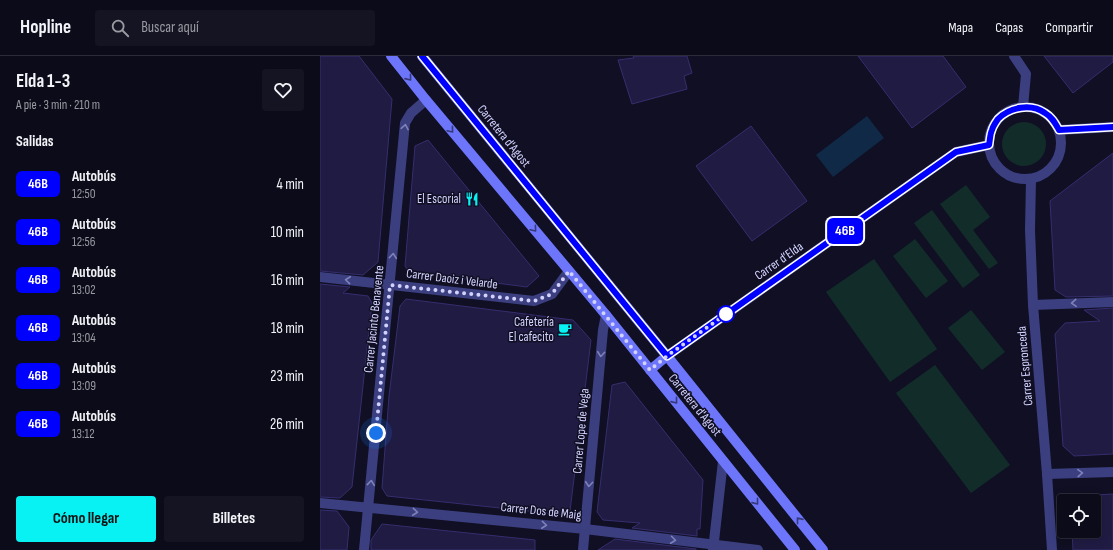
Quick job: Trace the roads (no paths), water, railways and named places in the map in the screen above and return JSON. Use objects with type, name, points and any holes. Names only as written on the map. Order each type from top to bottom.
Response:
[{"type":"main road","name":"Carretera d'Agost","points":[[391,56],[606,315],[795,550]]},
{"type":"main road","name":"Carretera d'Agost","points":[[422,56],[823,550]]},
{"type":"main road","points":[[650,370],[667,356]]},
{"type":"street","points":[[1014,56],[1026,74],[1023,107]]},
{"type":"street","name":"Carrer Jacinto Benavente","points":[[364,550],[405,123],[411,113],[426,100]]},
{"type":"street","points":[[1023,107],[1035,108],[1045,112],[1053,120],[1059,130],[1062,143],[1060,155],[1053,167],[1043,175],[1031,179],[1019,179],[1007,175],[998,167],[992,157],[989,145],[991,131],[998,119],[1010,111],[1023,107]]},
{"type":"street","points":[[1059,130],[1113,127]]},
{"type":"street","name":"Carrer d’Elda","points":[[667,356],[956,152],[989,145]]},
{"type":"street","name":"Carrer Espronceda","points":[[1031,179],[1030,230],[1033,305],[1052,550]]},
{"type":"street","name":"Carrer Daoiz i Velarde","points":[[320,277],[534,301],[552,294],[569,271]]},
{"type":"street","points":[[1033,305],[1113,302]]},
{"type":"street","name":"Carrer Lope de Vega","points":[[583,550],[606,315]]},
{"type":"street","points":[[713,547],[724,461]]},
{"type":"street","points":[[1047,474],[1113,472]]},
{"type":"street","name":"Carrer Dos de Maig","points":[[320,503],[585,529],[713,547],[758,550]]},
{"type":"water","points":[[867,116],[884,138],[833,177],[816,155]]},
{"type":"place","name":"El Escorial","points":[[472,199]]},
{"type":"place","name":"Cafetería El cafecito","points":[[565,329]]}]
